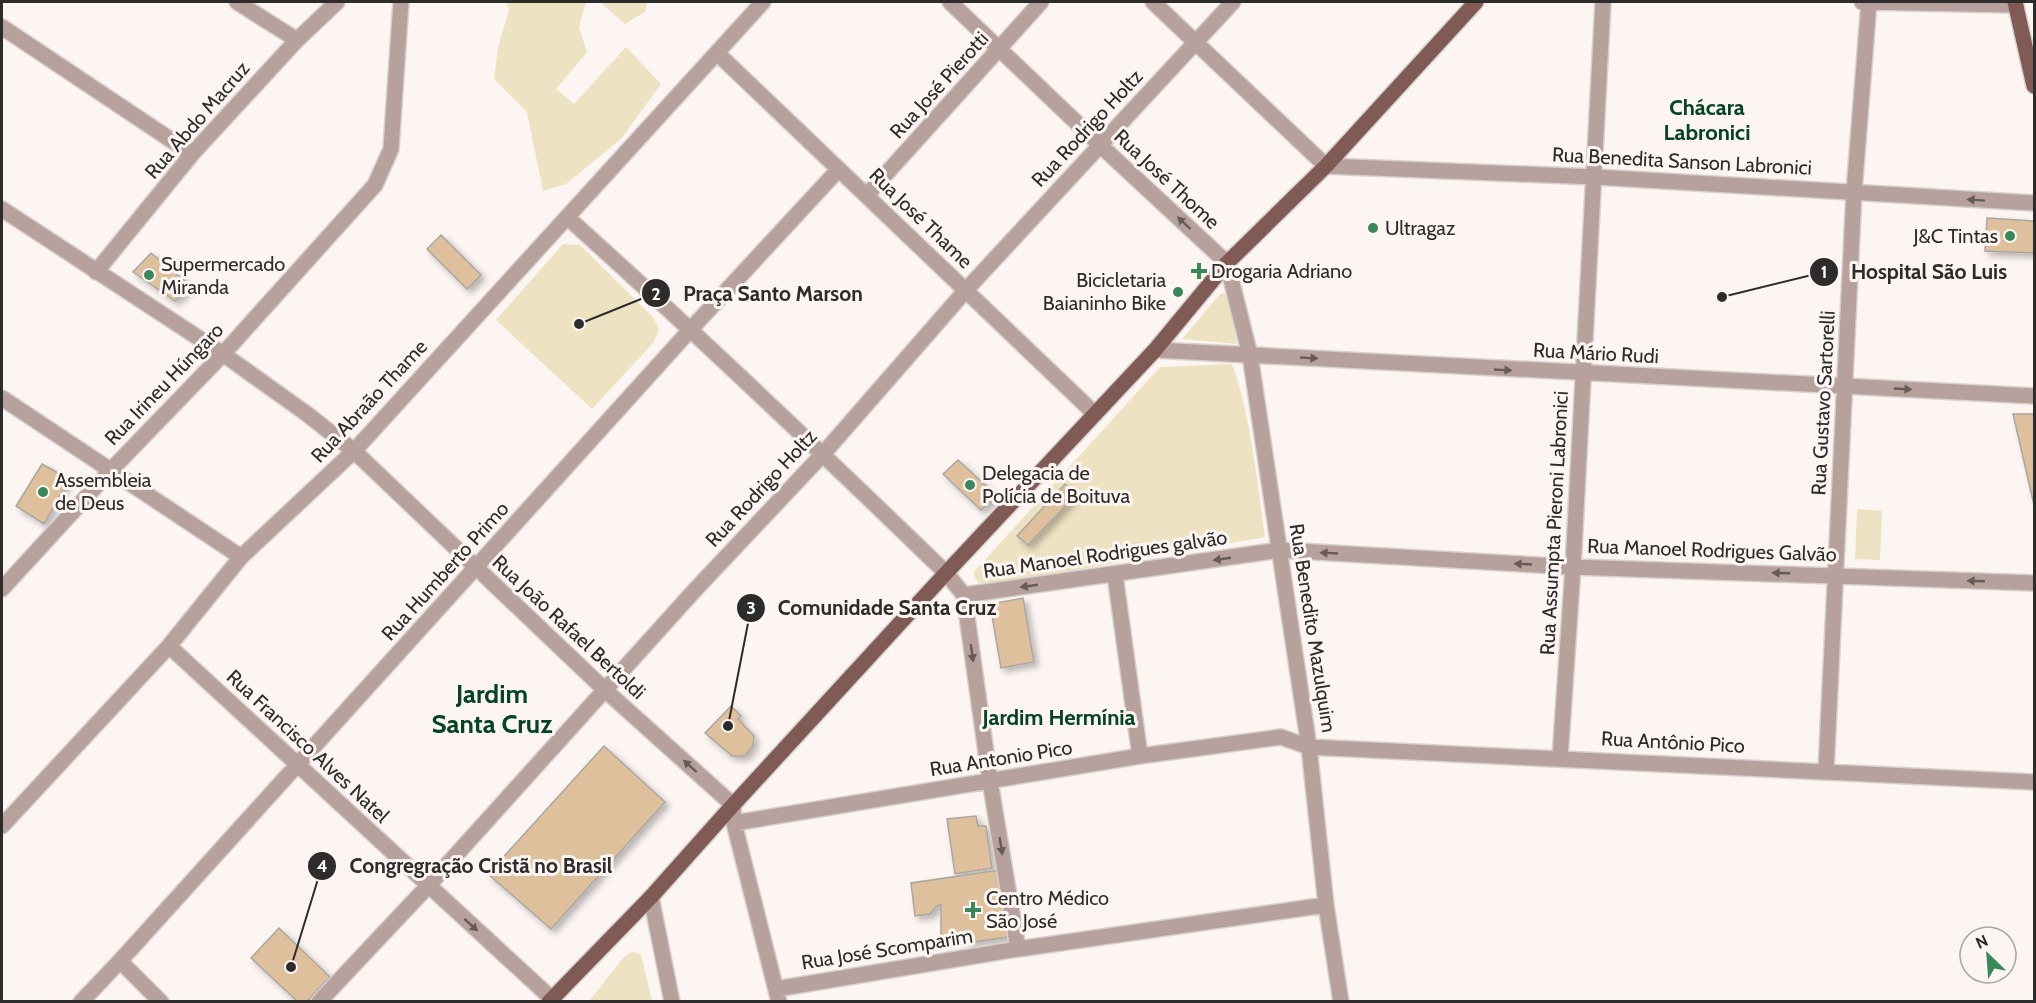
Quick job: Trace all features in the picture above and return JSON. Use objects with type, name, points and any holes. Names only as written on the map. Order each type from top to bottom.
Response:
[{"type":"main road","points":[[550,1000],[651,897],[946,573],[1155,350],[1227,263],[1326,166],[1476,2]]},
{"type":"main road","points":[[2017,3],[2032,60],[2034,86]]},
{"type":"street","points":[[237,2],[297,40]]},
{"type":"street","name":"Rua Abdo Macruz","points":[[96,272],[192,154],[297,40],[337,2]]},
{"type":"street","name":"Rua Irineu Húngaro","points":[[2,590],[111,470],[223,354],[375,185],[391,149],[401,2]]},
{"type":"street","name":"Rua Abraão Thame","points":[[2,826],[169,646],[241,556],[354,451],[763,2]]},
{"type":"street","name":"Rua José Thome","points":[[950,2],[1100,146],[1227,263]]},
{"type":"street","name":"Rua José Pierotti","points":[[867,195],[1041,2]]},
{"type":"street","points":[[1153,2],[1326,166]]},
{"type":"street","name":"Rua Rodrigo Holtz","points":[[319,1002],[428,886],[694,591],[823,454],[966,290],[1233,2]]},
{"type":"street","name":"Rua Assumpta Pieroni Labronici","points":[[1560,758],[1574,567],[1603,2]]},
{"type":"street","points":[[1862,2],[2017,3]]},
{"type":"street","name":"Rua Gustavo Sartorelli","points":[[1826,771],[1854,192],[1869,2]]},
{"type":"street","points":[[2,27],[192,154]]},
{"type":"street","name":"Rua José Thame","points":[[717,53],[1095,414]]},
{"type":"street","name":"Rua Benedita Sanson Labronici","points":[[1326,166],[1594,177],[2034,203]]},
{"type":"street","name":"Rua Humberto Primo","points":[[81,1002],[839,169]]},
{"type":"street","name":"Rua João Rafael Bertoldi","points":[[2,209],[223,354],[354,451],[606,690],[733,805]]},
{"type":"street","name":"Rua Manoel Rodrigues galvão","points":[[567,217],[691,329],[823,454],[946,573],[964,595],[1280,550]]},
{"type":"street","name":"Rua Benedito Mazulquim","points":[[1227,263],[1250,355],[1309,747],[1326,905],[1341,1002]]},
{"type":"street","name":"Rua Mário Rudi","points":[[1155,350],[2034,396]]},
{"type":"street","points":[[2,398],[241,556]]},
{"type":"street","name":"Rua Manoel Rodrigues Galvão","points":[[1280,550],[1574,567],[2034,583]]},
{"type":"street","points":[[1115,575],[1140,756]]},
{"type":"street","points":[[964,595],[990,781],[1018,949]]},
{"type":"street","name":"Rua Francisco Alves Natel","points":[[169,646],[550,1000]]},
{"type":"street","name":"Rua Antonio Pico","points":[[734,823],[1140,756],[1281,737],[1309,747]]},
{"type":"street","name":"Rua Antônio Pico","points":[[1309,747],[2034,782]]},
{"type":"street","points":[[733,805],[734,823],[777,995]]},
{"type":"street","points":[[651,897],[672,1002]]},
{"type":"street","name":"Rua José Scomparim","points":[[777,995],[1018,949],[1326,905]]},
{"type":"street","points":[[120,961],[161,1002]]},
{"type":"shaded area","points":[[506,2],[586,2],[579,27],[587,52],[556,89],[574,104],[626,47],[661,84],[621,139],[566,184],[543,191],[527,112],[494,79],[498,48],[509,10]]},
{"type":"shaded area","points":[[600,2],[647,2],[645,12],[625,24]]},
{"type":"shaded area","points":[[563,244],[580,245],[653,317],[659,329],[654,342],[592,409],[496,320]]},
{"type":"shaded area","points":[[1225,293],[1230,298],[1237,344],[1182,339],[1220,294]]},
{"type":"shaded area","points":[[1232,364],[1249,427],[1265,537],[1007,582],[978,583],[973,573],[1160,367]]},
{"type":"shaded area","points":[[1857,509],[1882,511],[1880,560],[1855,559]]},
{"type":"shaded area","points":[[634,952],[641,955],[652,1001],[589,1001],[623,958]]},
{"type":"building","name":"J&C Tintas","points":[[1987,218],[2034,221],[2034,253],[1985,251]]},
{"type":"building","points":[[441,235],[481,275],[467,289],[427,249]]},
{"type":"building","points":[[151,253],[191,286],[175,301],[133,272]]},
{"type":"building","points":[[2013,414],[2034,414],[2034,505]]},
{"type":"building","name":"Delegacia de Polícia de Boituva","points":[[958,460],[997,496],[981,510],[943,474]]},
{"type":"building","name":"Assembleia de Deus","points":[[42,464],[69,479],[44,524],[16,506]]},
{"type":"building","points":[[1065,484],[1077,494],[1028,545],[1017,536]]},
{"type":"building","points":[[1023,598],[1034,662],[1001,668],[990,604]]},
{"type":"building","points":[[731,706],[741,716],[738,719],[754,736],[753,746],[745,756],[732,756],[705,733]]},
{"type":"building","points":[[604,746],[665,802],[551,929],[488,874]]},
{"type":"building","points":[[976,816],[978,826],[986,826],[992,868],[955,874],[947,819]]},
{"type":"building","name":"Centro Médico São José","points":[[999,870],[1009,937],[967,943],[964,938],[941,941],[941,905],[930,914],[915,916],[911,883]]},
{"type":"building","points":[[279,928],[330,977],[306,1002],[298,1002],[251,958]]},
{"type":"place","name":"Ultragaz","points":[[1373,228]]},
{"type":"place","name":"J&C Tintas","points":[[2010,236]]},
{"type":"place","name":"Drogaria Adriano","points":[[1199,271]]},
{"type":"place","name":"Supermercado Miranda","points":[[149,275]]},
{"type":"place","name":"Bicicletaria Baianinho Bike","points":[[1178,292]]},
{"type":"place","name":"Hospital São Luis","points":[[1722,297]]},
{"type":"place","name":"Praça Santo Marson","points":[[579,324]]},
{"type":"place","name":"Delegacia de Polícia de Boituva","points":[[970,485]]},
{"type":"place","name":"Assembleia de Deus","points":[[43,492]]},
{"type":"place","name":"Comunidade Santa Cruz","points":[[728,726]]},
{"type":"place","name":"Centro Médico São José","points":[[973,910]]},
{"type":"place","name":"Congregração Cristã no Brasil","points":[[291,967]]},
{"type":"district","name":"Chácara Labronici","points":[[1707,120]]},
{"type":"district","name":"Jardim Santa Cruz","points":[[492,709]]},
{"type":"district","name":"Jardim Hermínia","points":[[1059,717]]}]
